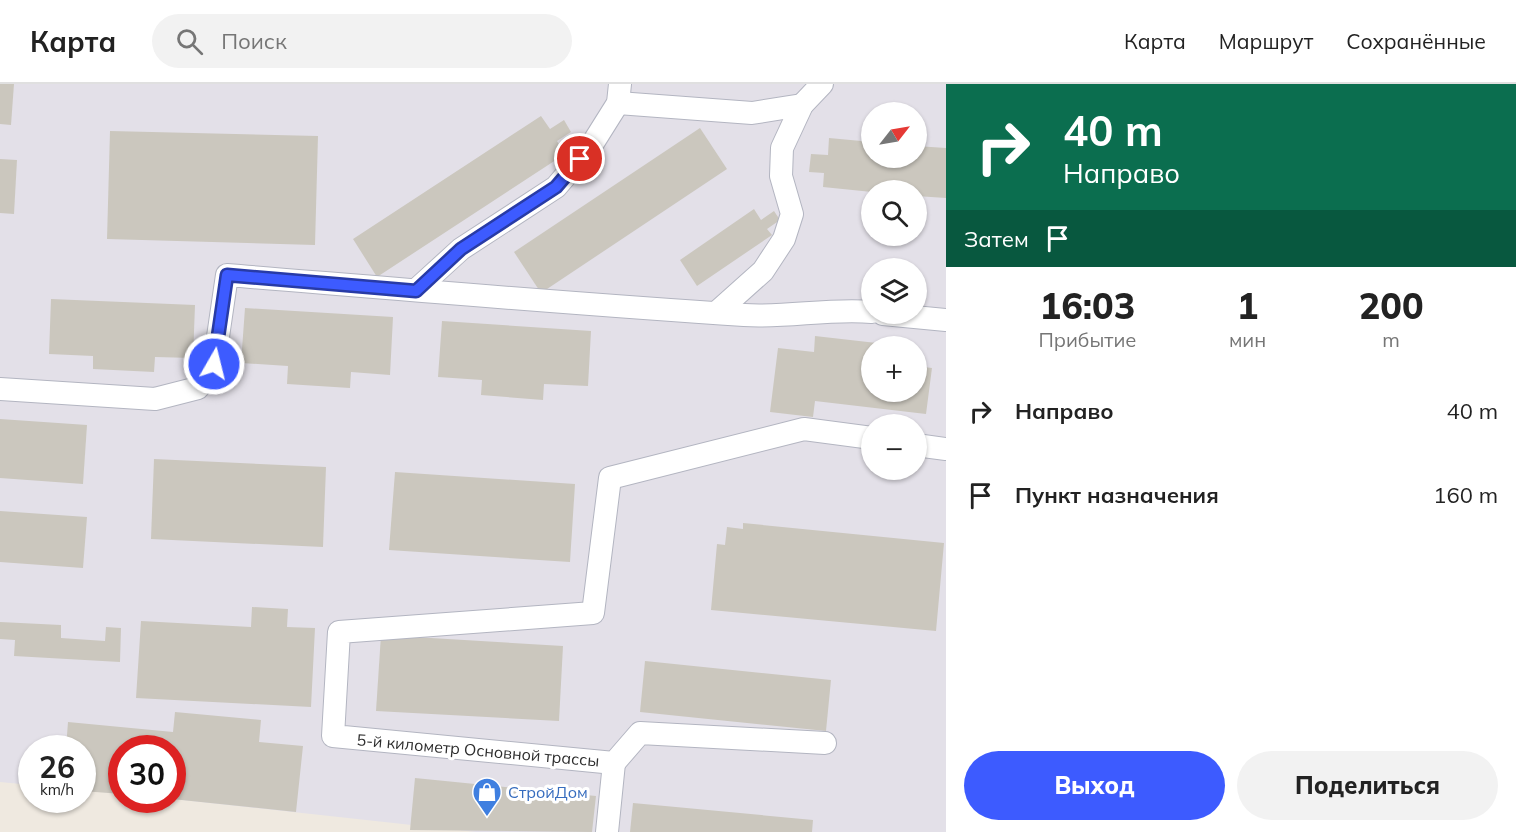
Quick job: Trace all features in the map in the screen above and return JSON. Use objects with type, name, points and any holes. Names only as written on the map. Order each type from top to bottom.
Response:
[{"type":"street","points":[[716,313],[763,271],[784,239],[792,214],[781,176],[782,148],[802,105],[822,84]]},
{"type":"street","points":[[416,291],[461,249],[556,187],[591,146],[619,94],[752,113],[802,105]]},
{"type":"street","points":[[0,389],[155,399],[198,388],[214,364],[227,275],[772,317],[861,311]]},
{"type":"street","points":[[927,318],[946,320]]},
{"type":"street","name":"5-й километр Основной трассы","points":[[825,743],[640,733],[614,763],[333,736],[339,632],[593,613],[610,478],[804,429],[861,437]]},
{"type":"street","points":[[927,445],[946,448]]},
{"type":"street","points":[[607,832],[614,763]]},
{"type":"shaded area","points":[[0,84],[946,84],[946,832],[476,832],[186,800],[186,735],[108,735],[108,793],[96,791],[96,735],[18,735],[18,784],[0,782]]},
{"type":"building","points":[[0,84],[14,84],[11,125],[0,124]]},
{"type":"building","points":[[541,116],[550,129],[564,120],[571,132],[557,141],[565,154],[377,277],[353,239]]},
{"type":"building","points":[[700,128],[727,169],[541,293],[514,252]]},
{"type":"building","points":[[110,131],[318,136],[315,245],[107,239]]},
{"type":"building","points":[[829,138],[861,141],[861,168],[927,168],[927,147],[946,148],[946,198],[927,197],[927,180],[861,180],[861,191],[823,187],[824,173],[809,172],[811,154],[828,155]]},
{"type":"building","points":[[0,159],[17,160],[14,214],[0,213]]},
{"type":"building","points":[[754,209],[761,220],[774,211],[780,220],[767,229],[772,235],[697,286],[680,260]]},
{"type":"building","points":[[51,299],[195,305],[193,358],[155,357],[154,372],[93,369],[93,356],[49,354]]},
{"type":"building","points":[[245,308],[393,317],[390,375],[351,372],[350,388],[287,384],[288,366],[241,363]]},
{"type":"building","points":[[442,321],[591,331],[588,386],[544,384],[543,400],[481,395],[482,380],[438,377]]},
{"type":"building","points":[[815,336],[861,341],[861,402],[927,402],[927,367],[932,368],[926,414],[815,401],[813,417],[770,412],[778,348],[814,352]]},
{"type":"building","points":[[0,419],[87,425],[83,484],[0,478]]},
{"type":"building","points":[[154,459],[326,467],[323,547],[151,539]]},
{"type":"building","points":[[395,472],[575,484],[570,562],[389,550]]},
{"type":"building","points":[[0,511],[87,517],[83,568],[0,562]]},
{"type":"building","points":[[743,523],[944,543],[936,631],[711,610],[717,544],[725,545],[727,527],[743,529]]},
{"type":"building","points":[[252,607],[288,609],[287,627],[315,628],[311,707],[136,698],[141,621],[251,627]]},
{"type":"building","points":[[0,622],[61,625],[61,638],[105,641],[106,627],[121,628],[120,662],[14,656],[15,640],[0,639]]},
{"type":"building","points":[[381,635],[563,646],[559,721],[376,711]]},
{"type":"building","points":[[645,661],[831,680],[826,731],[640,712]]},
{"type":"building","points":[[175,712],[261,720],[259,742],[303,746],[296,812],[186,800],[186,735],[108,735],[108,793],[96,792],[96,735],[67,735],[68,722],[173,732]]},
{"type":"building","points":[[415,778],[596,796],[592,832],[410,830]]},
{"type":"building","points":[[633,803],[813,820],[812,832],[630,832]]},
{"type":"place","name":"СтройДом","points":[[487,818]]},
{"type":"route","points":[[214,364],[227,275],[416,291],[461,249],[556,187],[580,159]]}]
